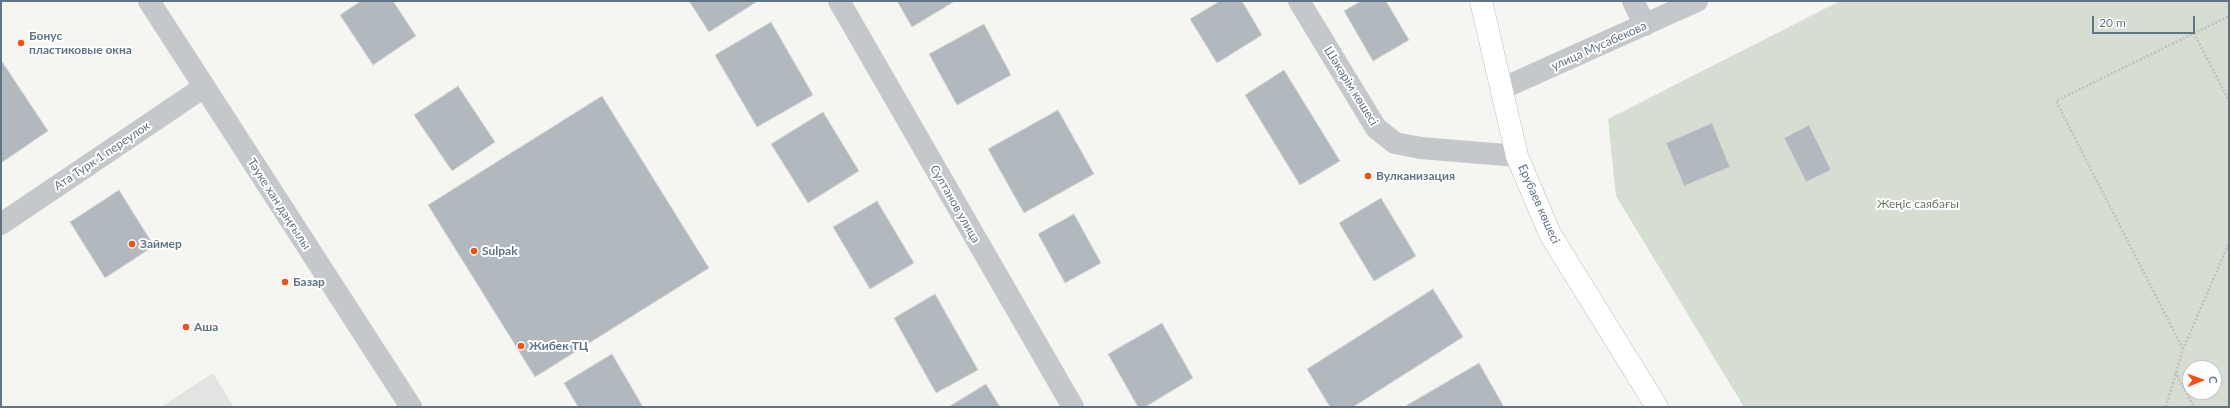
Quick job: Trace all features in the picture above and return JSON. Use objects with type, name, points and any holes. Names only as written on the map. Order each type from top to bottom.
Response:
[{"type":"main road","name":"Ерубаев көшесі","points":[[1481,1],[1517,156],[1550,234],[1657,407]]},
{"type":"street","name":"Тәуке хан даңғылы","points":[[149,1],[411,407]]},
{"type":"street","name":"Султанов улица","points":[[838,1],[1073,407]]},
{"type":"street","name":"Шәкәрім көшесі","points":[[1299,1],[1376,128],[1395,143],[1420,148],[1517,156]]},
{"type":"street","points":[[1633,1],[1645,26]]},
{"type":"street","name":"улица Мусабекова","points":[[1501,89],[1645,26],[1697,1]]},
{"type":"street","name":"Ата Турк 1 переулок","points":[[1,224],[204,87]]},
{"type":"path","points":[[2182,349],[2056,101],[2229,16]]},
{"type":"path","points":[[2194,33],[2229,101]]},
{"type":"path","points":[[2166,407],[2182,349],[2229,243]]},
{"type":"path","points":[[2175,371],[2194,407]]},
{"type":"shaded area","points":[[213,373],[234,407],[161,407]]},
{"type":"green space","name":"Жеңіс саябағы","points":[[1840,1],[2229,1],[2229,407],[1744,407],[1616,196],[1608,119]]},
{"type":"building","points":[[361,1],[393,1],[416,36],[373,65],[340,15]]},
{"type":"building","points":[[689,1],[758,1],[709,32]]},
{"type":"building","points":[[897,1],[955,1],[912,27]]},
{"type":"building","points":[[1220,1],[1242,1],[1262,35],[1217,63],[1190,19]]},
{"type":"building","points":[[1361,1],[1386,1],[1409,40],[1373,61],[1344,11]]},
{"type":"building","points":[[771,22],[813,95],[757,127],[715,55]]},
{"type":"building","points":[[984,24],[1011,75],[957,105],[929,54]]},
{"type":"building","points":[[1,60],[48,131],[1,163]]},
{"type":"building","points":[[1284,70],[1340,161],[1300,185],[1245,95]]},
{"type":"building","points":[[458,86],[495,142],[452,171],[414,115]]},
{"type":"building","points":[[602,96],[709,268],[535,377],[428,205]]},
{"type":"building","points":[[1058,110],[1094,174],[1024,213],[988,149]]},
{"type":"building","points":[[823,112],[859,171],[808,203],[771,144]]},
{"type":"building","points":[[1712,123],[1730,167],[1684,186],[1666,143]]},
{"type":"building","points":[[1809,125],[1831,170],[1806,182],[1784,138]]},
{"type":"building","points":[[119,190],[154,246],[105,278],[70,222]]},
{"type":"building","points":[[1381,198],[1416,256],[1374,281],[1339,223]]},
{"type":"building","points":[[877,201],[914,263],[870,289],[833,227]]},
{"type":"building","points":[[1074,214],[1101,263],[1065,283],[1038,234]]},
{"type":"building","points":[[1433,289],[1463,337],[1353,407],[1330,407],[1307,369]]},
{"type":"building","points":[[935,294],[978,370],[936,393],[894,318]]},
{"type":"building","points":[[1162,323],[1193,378],[1145,407],[1138,407],[1108,354]]},
{"type":"building","points":[[612,354],[643,407],[578,407],[564,383]]},
{"type":"building","points":[[1479,363],[1504,407],[1404,407]]},
{"type":"building","points":[[986,384],[1000,407],[950,406]]},
{"type":"place","name":"Бонус пластиковые окна","points":[[21,43]]},
{"type":"place","name":"Вулканизация","points":[[1368,176]]},
{"type":"place","name":"Займер","points":[[132,244]]},
{"type":"place","name":"Sulpak","points":[[474,251]]},
{"type":"place","name":"Базар","points":[[285,282]]},
{"type":"place","name":"Аша","points":[[186,327]]},
{"type":"place","name":"Жибек ТЦ","points":[[521,346]]}]
